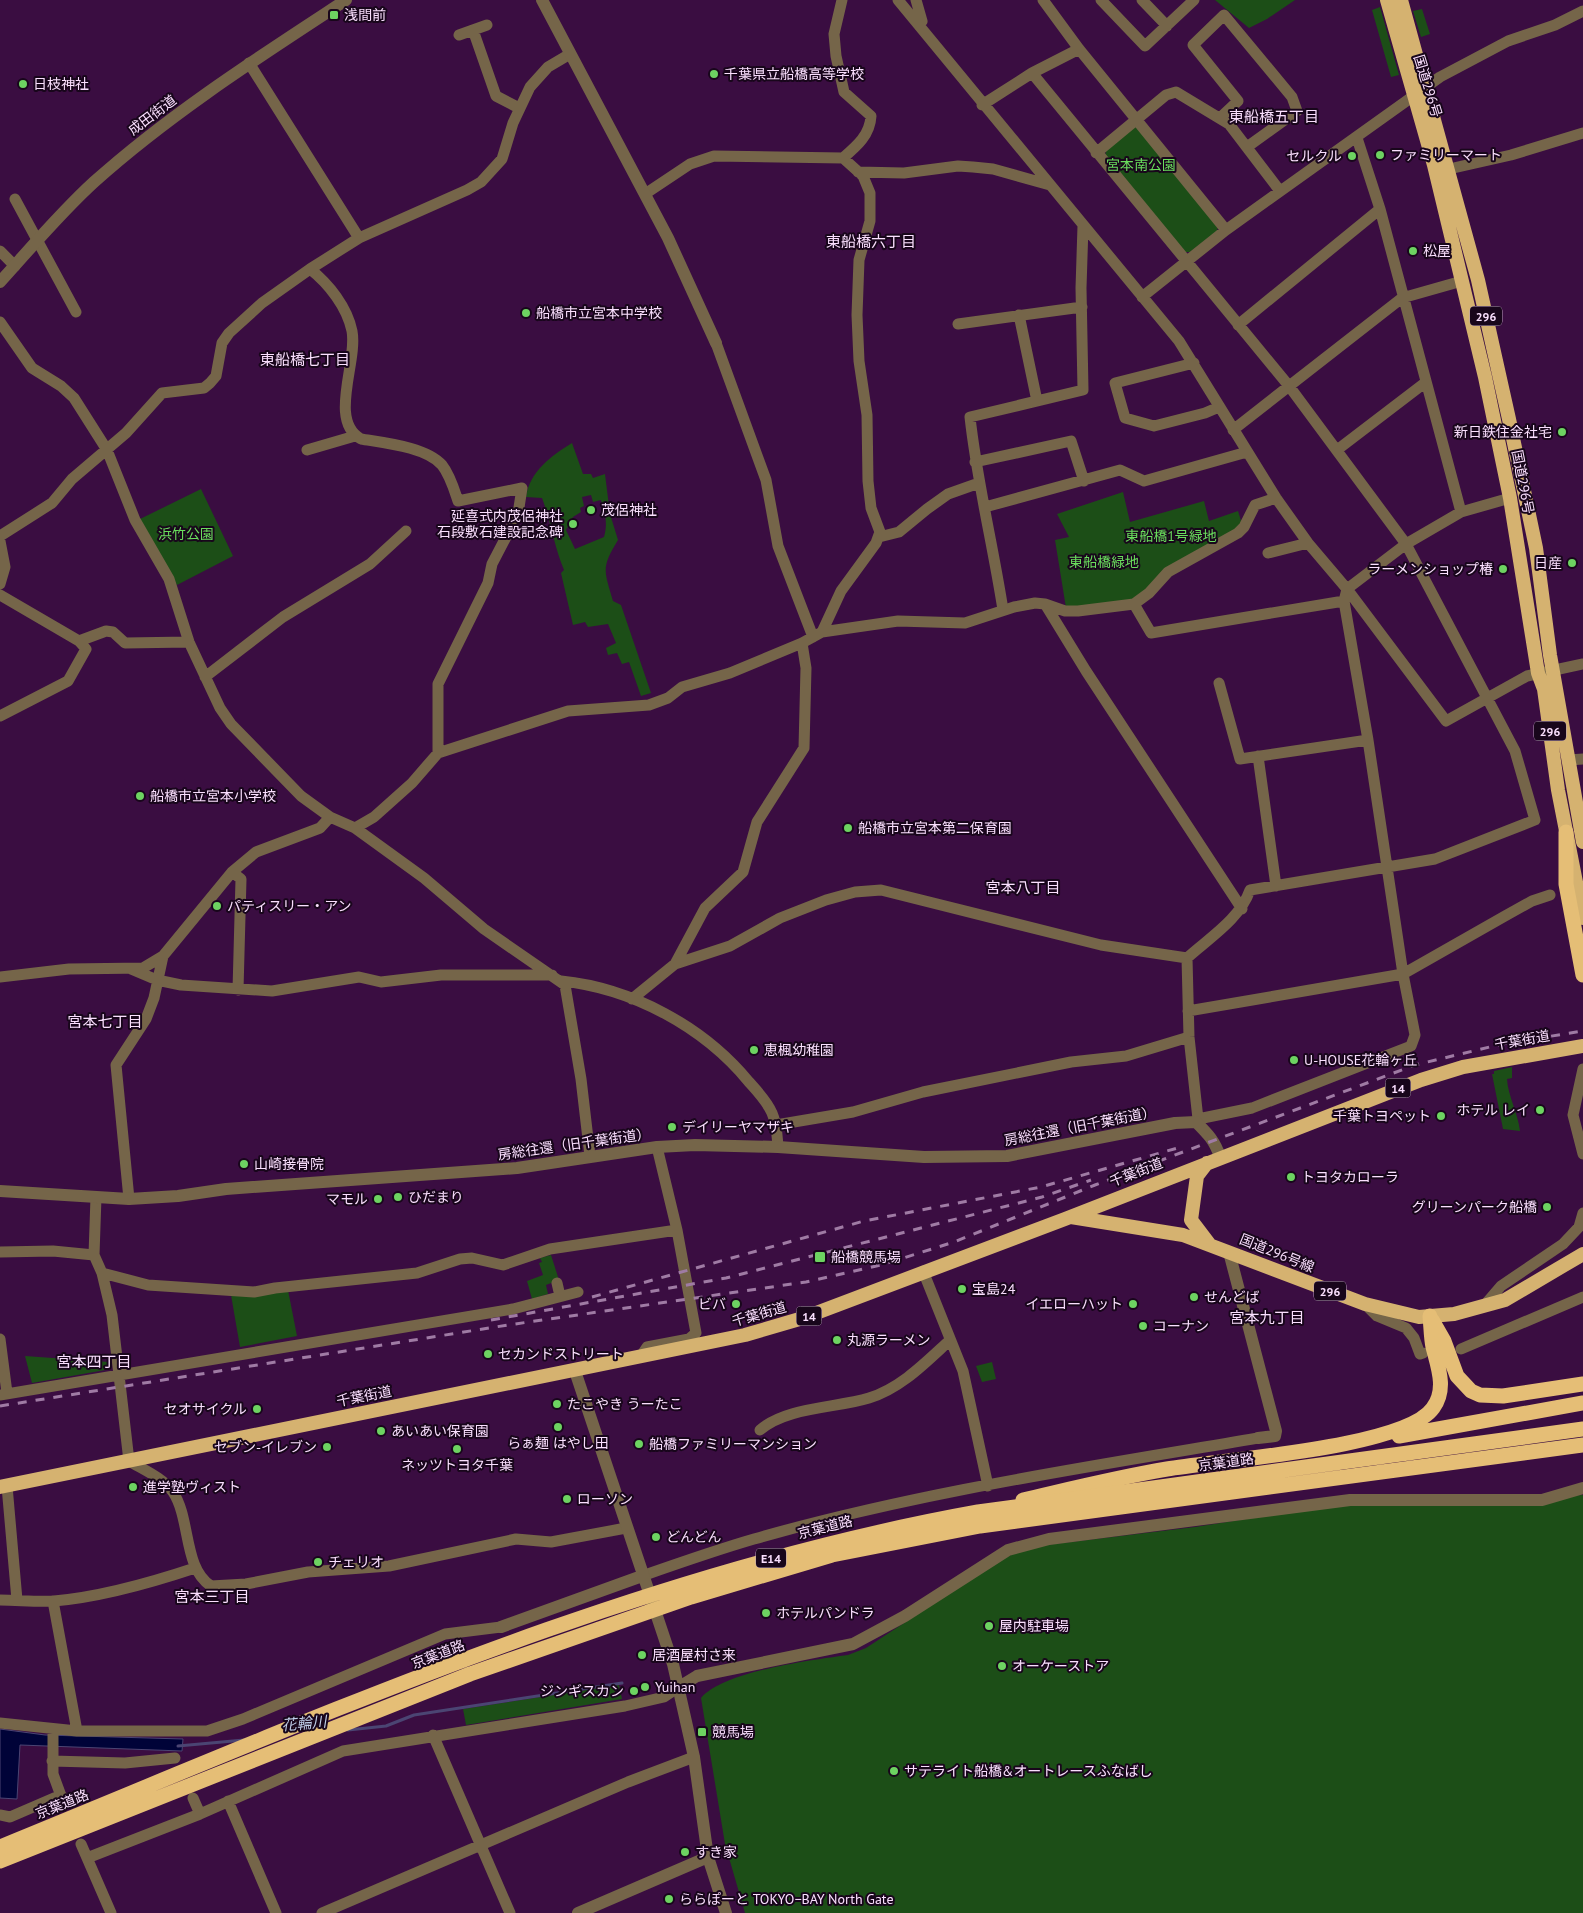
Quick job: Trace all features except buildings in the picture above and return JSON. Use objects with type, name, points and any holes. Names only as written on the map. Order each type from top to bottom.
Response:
[{"type":"highway","name":"国道296号","points":[[1386,0],[1434,165],[1510,498],[1538,673],[1544,689],[1558,790],[1583,918]]},
{"type":"highway","name":"国道296号","points":[[1401,0],[1478,280],[1509,419],[1536,548],[1553,669],[1583,842]]},
{"type":"highway","points":[[1566,832],[1566,884],[1583,975]]},
{"type":"highway","name":"千葉街道","points":[[4,1486],[721,1341],[788,1322],[1071,1217],[1421,1080],[1463,1067],[1583,1046]]},
{"type":"highway","name":"国道296号線","points":[[1210,1244],[1191,1220],[1197,1176],[1213,1160]]},
{"type":"highway","name":"国道296号線","points":[[1071,1217],[1108,1224],[1167,1231],[1210,1244],[1365,1304],[1419,1317],[1454,1314],[1505,1300],[1583,1254]]},
{"type":"highway","points":[[1430,1316],[1444,1340],[1457,1376],[1471,1391],[1480,1395],[1503,1396],[1583,1384]]},
{"type":"highway","points":[[1350,1442],[1402,1429],[1425,1417],[1433,1409],[1438,1399],[1440,1378],[1432,1345],[1430,1316]]},
{"type":"highway","points":[[978,1512],[1097,1482],[1167,1469],[1406,1435],[1583,1403]]},
{"type":"highway","name":"京葉道路","points":[[0,1846],[353,1703],[696,1579],[828,1542],[903,1525],[978,1512],[1583,1429]]},
{"type":"highway","name":"京葉道路","points":[[0,1862],[470,1674],[691,1596],[832,1555],[980,1526],[1583,1446]]},
{"type":"street","name":"成田街道","points":[[0,282],[73,202],[136,146],[249,63],[346,0]]},
{"type":"street","points":[[542,0],[688,280],[716,343],[766,480],[778,546],[818,635]]},
{"type":"street","points":[[644,194],[690,164],[714,156],[843,158],[856,147],[870,128],[871,116],[844,92],[836,56],[834,34],[842,0]]},
{"type":"street","points":[[898,0],[982,105],[1021,148],[1194,362],[1219,407],[1276,498],[1308,543],[1347,589],[1446,721],[1528,676],[1553,669],[1583,664]]},
{"type":"street","points":[[916,0],[922,21],[917,23]]},
{"type":"street","points":[[1043,0],[1079,49],[1226,230]]},
{"type":"street","points":[[1101,0],[1145,46],[1194,0]]},
{"type":"street","points":[[1142,0],[1167,26]]},
{"type":"street","points":[[1142,297],[1226,230],[1358,138],[1426,86],[1508,41],[1555,25],[1583,11]]},
{"type":"street","points":[[1221,118],[1238,101],[1192,45],[1224,16],[1258,54],[1292,97],[1297,111],[1247,147]]},
{"type":"street","points":[[459,35],[487,25]]},
{"type":"street","points":[[473,30],[496,96],[519,108]]},
{"type":"street","points":[[982,105],[1032,73],[1079,49]]},
{"type":"street","points":[[0,536],[52,503],[72,479],[126,433],[162,393],[204,388],[210,383],[216,376],[222,343],[229,333],[262,303],[310,269],[359,238],[481,182],[502,159],[519,108],[539,76],[548,67],[570,54]]},
{"type":"street","points":[[249,63],[359,238]]},
{"type":"street","points":[[1032,73],[1289,386],[1406,544],[1515,751],[1535,820],[1435,859],[1250,890],[1242,909],[1187,958],[1189,1037],[1197,1120],[1215,1141],[1213,1160]]},
{"type":"street","points":[[1096,152],[1166,95],[1176,92],[1221,118],[1247,147],[1280,191]]},
{"type":"street","points":[[1449,169],[1511,154],[1583,133]]},
{"type":"street","points":[[1358,138],[1380,209],[1402,298],[1461,512]]},
{"type":"street","points":[[818,635],[841,591],[879,537],[880,532],[871,508],[868,481],[868,422],[859,360],[857,315],[859,260],[870,221],[870,193],[863,176],[843,158]]},
{"type":"street","points":[[858,172],[904,173],[958,166],[993,169],[1050,185]]},
{"type":"street","points":[[15,199],[76,312]]},
{"type":"street","points":[[1238,325],[1380,209]]},
{"type":"street","points":[[1003,610],[994,548],[975,462],[970,417],[1083,390],[1083,226]]},
{"type":"street","points":[[0,251],[15,266]]},
{"type":"street","points":[[310,269],[322,279],[349,319],[353,351],[346,390],[346,414],[350,430],[355,436],[361,439],[407,448],[434,458],[443,466],[458,501],[522,488],[518,514],[492,564],[488,583],[438,684],[438,753]]},
{"type":"street","points":[[1234,430],[1402,298],[1462,281]]},
{"type":"street","points":[[958,324],[1082,307]]},
{"type":"street","points":[[1019,315],[1037,401]]},
{"type":"street","points":[[0,322],[32,368],[61,386],[74,398],[107,450],[135,520],[169,579],[189,642],[220,708],[231,724],[302,796],[330,818],[355,828],[424,878],[484,929],[557,978],[567,991],[590,1156]]},
{"type":"street","points":[[1194,362],[1115,383],[1125,418],[1154,426],[1204,413],[1219,407]]},
{"type":"street","points":[[1337,450],[1426,382]]},
{"type":"street","points":[[307,450],[355,436]]},
{"type":"street","points":[[975,462],[1071,441],[1084,481]]},
{"type":"street","points":[[985,507],[1120,470],[1144,481],[1247,452]]},
{"type":"street","points":[[879,537],[899,532],[927,508],[948,494],[979,483]]},
{"type":"street","points":[[355,828],[374,817],[412,783],[438,753],[568,711],[649,705],[668,698],[682,687],[730,673],[818,635],[898,621],[965,623],[1028,604],[1045,604],[1065,611],[1078,611],[1134,604],[1149,593],[1168,572],[1238,533],[1244,527],[1254,505],[1276,498]]},
{"type":"street","points":[[1197,1120],[1252,1108],[1411,1046],[1415,1035],[1403,974],[1368,740],[1344,601],[1347,589],[1406,544],[1461,512],[1510,498]]},
{"type":"street","points":[[205,677],[283,617],[370,564],[406,531]]},
{"type":"street","points":[[0,541],[5,567],[0,584]]},
{"type":"street","points":[[1268,553],[1308,543]]},
{"type":"street","points":[[0,595],[79,641],[86,649],[68,681],[0,716]]},
{"type":"street","points":[[1134,604],[1151,633],[1344,601]]},
{"type":"street","points":[[1045,604],[1086,671],[1242,909]]},
{"type":"street","points":[[79,641],[106,630],[113,632],[125,643],[189,642]]},
{"type":"street","points":[[675,964],[705,908],[743,872],[757,822],[804,748],[806,668],[802,643]]},
{"type":"street","points":[[1220,683],[1240,759],[1368,740]]},
{"type":"street","points":[[1258,756],[1276,886]]},
{"type":"street","points":[[1569,760],[1583,759]]},
{"type":"street","points":[[0,977],[69,969],[143,968],[163,956],[232,872],[256,852],[320,828],[330,818]]},
{"type":"street","points":[[232,872],[241,879],[238,990]]},
{"type":"street","points":[[632,999],[675,964],[730,946],[780,918],[826,900],[855,892],[881,890],[1101,945],[1187,958]]},
{"type":"street","points":[[1188,1011],[1403,974],[1519,908],[1550,895]]},
{"type":"street","points":[[129,1199],[116,1065],[146,1019],[154,998],[163,956]]},
{"type":"street","points":[[131,969],[157,980],[181,985],[238,990],[272,991],[358,976],[381,982],[449,975],[557,978],[583,983],[632,999],[700,1035],[721,1051],[771,1110],[776,1125],[778,1147]]},
{"type":"street","points":[[776,1125],[853,1112],[923,1092],[1071,1062],[1126,1056],[1189,1037]]},
{"type":"street","points":[[1583,1068],[1573,1115],[1583,1154]]},
{"type":"street","name":"房総往還（旧千葉街道）","points":[[0,1192],[129,1199],[178,1196],[226,1189],[517,1168],[657,1147],[723,1145],[899,1156],[1007,1156],[1116,1136],[1175,1122],[1197,1120]]},
{"type":"street","points":[[641,1356],[647,1348],[689,1339],[696,1333],[677,1230],[657,1147]]},
{"type":"street","points":[[96,1197],[94,1255],[102,1273],[112,1316],[130,1461],[160,1480],[172,1492],[182,1510],[195,1568],[211,1586],[246,1584],[308,1572],[389,1566],[516,1539],[551,1542],[626,1528]]},
{"type":"street","points":[[1483,1307],[1502,1286],[1581,1230],[1583,1212]]},
{"type":"street","points":[[102,1273],[148,1286],[254,1292],[274,1288],[417,1273],[460,1259],[472,1258],[503,1265],[550,1249],[677,1230]]},
{"type":"street","points":[[0,1252],[53,1251],[94,1255]]},
{"type":"street","points":[[0,1723],[53,1731],[207,1732],[445,1634],[501,1627],[642,1576],[754,1539],[831,1519],[988,1486],[1274,1436],[1276,1431],[1229,1252]]},
{"type":"street","points":[[923,1271],[949,1341],[963,1371],[988,1486]]},
{"type":"street","points":[[556,1283],[560,1296]]},
{"type":"street","points":[[0,1339],[4,1394],[513,1309],[578,1292]]},
{"type":"street","points":[[1460,1349],[1583,1297]]},
{"type":"street","points":[[1365,1304],[1376,1316],[1406,1328],[1414,1338],[1420,1354],[1423,1353]]},
{"type":"street","points":[[760,1430],[774,1421],[824,1407],[869,1398],[902,1383],[949,1341]]},
{"type":"street","points":[[575,1371],[679,1687],[694,1757],[708,1857],[726,1913]]},
{"type":"street","points":[[4,1486],[17,1600]]},
{"type":"street","points":[[87,1858],[200,1814],[344,1751],[433,1735],[625,1706],[664,1697],[697,1676],[853,1644],[905,1616],[1008,1550],[1049,1539],[1350,1500],[1542,1500],[1583,1488]]},
{"type":"street","points":[[0,1600],[54,1600],[100,1594],[154,1582],[195,1568]]},
{"type":"street","points":[[54,1600],[77,1731]]},
{"type":"street","points":[[0,1815],[10,1817],[49,1802],[63,1799],[52,1774],[53,1731]]},
{"type":"street","points":[[433,1735],[510,1913]]},
{"type":"street","points":[[52,1757],[125,1763],[175,1758]]},
{"type":"street","points":[[322,1913],[480,1844],[678,1761],[694,1757]]},
{"type":"street","points":[[193,1798],[200,1814]]},
{"type":"street","points":[[228,1801],[276,1913]]},
{"type":"street","points":[[81,1844],[111,1913]]},
{"type":"street","points":[[578,1913],[708,1857]]},
{"type":"green space","points":[[1215,0],[1295,0],[1267,19],[1249,28]]},
{"type":"green space","points":[[1380,7],[1399,75],[1391,77],[1372,10]]},
{"type":"green space","points":[[1422,9],[1430,34],[1421,37],[1413,11]]},
{"type":"green space","name":"宮本南公園","points":[[1135,126],[1139,128],[1218,226],[1217,231],[1190,252],[1185,252],[1105,156],[1106,151]]},
{"type":"green space","points":[[572,443],[583,474],[591,474],[593,478],[605,474],[610,514],[618,540],[609,557],[606,575],[613,601],[621,605],[651,693],[641,696],[629,662],[622,664],[617,653],[608,655],[606,648],[616,643],[608,624],[588,627],[585,622],[573,625],[561,573],[564,570],[542,498],[526,497],[528,488],[537,472],[549,459]],"holes":[[[591,495],[593,502],[601,500],[606,523],[604,537],[575,549],[566,530],[573,517],[581,512],[580,508],[584,506],[582,497]]]},
{"type":"green space","name":"浜竹公園","points":[[201,489],[233,556],[177,585],[140,519]]},
{"type":"green space","name":"東船橋緑地","points":[[1123,492],[1130,522],[1204,501],[1209,521],[1238,511],[1242,524],[1133,601],[1066,608],[1055,540],[1069,537],[1057,514]]},
{"type":"green space","points":[[1512,1067],[1512,1078],[1507,1079],[1520,1131],[1503,1129],[1492,1074],[1494,1074],[1494,1071]]},
{"type":"green space","points":[[551,1255],[559,1280],[546,1285],[548,1294],[532,1299],[527,1281],[543,1275],[539,1263],[542,1262],[540,1258]]},
{"type":"green space","points":[[288,1290],[297,1336],[240,1347],[231,1295]]},
{"type":"green space","points":[[25,1356],[109,1362],[111,1369],[32,1383]]},
{"type":"green space","points":[[992,1362],[996,1379],[982,1382],[976,1366]]},
{"type":"green space","points":[[1583,1495],[1583,1913],[745,1913],[725,1844],[701,1698],[712,1689],[748,1674],[770,1668],[848,1655],[866,1648],[997,1562],[1013,1554],[1038,1546],[1195,1527],[1329,1506]]},
{"type":"green space","points":[[619,1685],[622,1699],[466,1725],[463,1709]]},
{"type":"shaded area","points":[[0,1729],[45,1735],[183,1739],[182,1751],[20,1745],[17,1799],[0,1798]]},
{"type":"waterway","name":"花輪川","points":[[348,1730],[386,1726],[414,1715],[622,1683]]},
{"type":"waterway","name":"花輪川","points":[[178,1746],[244,1740]]},
{"type":"railway","points":[[0,1406],[508,1325],[806,1282],[881,1265],[954,1242],[1095,1185],[1415,1065],[1502,1044],[1583,1031]]},
{"type":"railway","points":[[592,1297],[864,1221],[1041,1187],[1181,1147]]},
{"type":"railway","points":[[491,1320],[726,1278],[1042,1197],[1091,1180]]},
{"type":"place","name":"浅間前","points":[[334,15]]},
{"type":"place","name":"千葉県立船橋高等学校","points":[[714,74]]},
{"type":"place","name":"日枝神社","points":[[23,84]]},
{"type":"place","name":"ファミリーマート","points":[[1380,155]]},
{"type":"place","name":"セルクル","points":[[1352,156]]},
{"type":"place","name":"松屋","points":[[1413,251]]},
{"type":"place","name":"船橋市立宮本中学校","points":[[526,313]]},
{"type":"place","name":"新日鉄住金社宅","points":[[1562,432]]},
{"type":"place","name":"茂侶神社","points":[[591,510]]},
{"type":"place","name":"延喜式内茂侶神社 石段敷石建設記念碑","points":[[573,524]]},
{"type":"place","name":"日産","points":[[1572,563]]},
{"type":"place","name":"ラーメンショップ椿","points":[[1503,569]]},
{"type":"place","name":"船橋市立宮本小学校","points":[[140,796]]},
{"type":"place","name":"船橋市立宮本第二保育園","points":[[848,828]]},
{"type":"place","name":"パティスリー・アン","points":[[217,906]]},
{"type":"place","name":"恵楓幼稚園","points":[[754,1050]]},
{"type":"place","name":"U-HOUSE花輪ヶ丘","points":[[1294,1060]]},
{"type":"place","name":"ホテル レイ","points":[[1540,1110]]},
{"type":"place","name":"千葉トヨペット","points":[[1441,1116]]},
{"type":"place","name":"デイリーヤマザキ","points":[[672,1127]]},
{"type":"place","name":"山崎接骨院","points":[[244,1164]]},
{"type":"place","name":"トヨタカローラ","points":[[1291,1177]]},
{"type":"place","name":"ひだまり","points":[[398,1197]]},
{"type":"place","name":"マモル","points":[[378,1199]]},
{"type":"place","name":"グリーンパーク船橋","points":[[1547,1207]]},
{"type":"place","name":"船橋競馬場","points":[[820,1257]]},
{"type":"place","name":"宝島24","points":[[962,1289]]},
{"type":"place","name":"せんどば","points":[[1194,1297]]},
{"type":"place","name":"ビバ","points":[[736,1304]]},
{"type":"place","name":"イエローハット","points":[[1133,1304]]},
{"type":"place","name":"コーナン","points":[[1143,1326]]},
{"type":"place","name":"丸源ラーメン","points":[[837,1340]]},
{"type":"place","name":"セカンドストリート","points":[[488,1354]]},
{"type":"place","name":"たこやき うーたこ","points":[[557,1404]]},
{"type":"place","name":"セオサイクル","points":[[257,1409]]},
{"type":"place","name":"らぁ麺 はやし田","points":[[558,1427]]},
{"type":"place","name":"あいあい保育園","points":[[381,1431]]},
{"type":"place","name":"船橋ファミリーマンション","points":[[639,1444]]},
{"type":"place","name":"セブン-イレブン","points":[[327,1447]]},
{"type":"place","name":"ネッツトヨタ千葉","points":[[457,1449]]},
{"type":"place","name":"進学塾ヴィスト","points":[[133,1487]]},
{"type":"place","name":"ローソン","points":[[567,1499]]},
{"type":"place","name":"どんどん","points":[[656,1537]]},
{"type":"place","name":"チェリオ","points":[[318,1562]]},
{"type":"place","name":"ホテルパンドラ","points":[[766,1613]]},
{"type":"place","name":"屋内駐車場","points":[[989,1626]]},
{"type":"place","name":"居酒屋村さ来","points":[[642,1655]]},
{"type":"place","name":"オーケーストア","points":[[1002,1666]]},
{"type":"place","name":"Yuihan","points":[[645,1687]]},
{"type":"place","name":"ジンギスカン","points":[[634,1691]]},
{"type":"place","name":"競馬場","points":[[702,1732]]},
{"type":"place","name":"サテライト船橋&オートレースふなばし","points":[[894,1771]]},
{"type":"place","name":"すき家","points":[[685,1852]]},
{"type":"place","name":"ららぽーと TOKYO−BAY North Gate","points":[[669,1899]]},
{"type":"district","name":"東船橋五丁目","points":[[1274,116]]},
{"type":"district","name":"東船橋六丁目","points":[[871,241]]},
{"type":"district","name":"東船橋七丁目","points":[[305,359]]},
{"type":"district","name":"宮本八丁目","points":[[1023,887]]},
{"type":"district","name":"宮本七丁目","points":[[105,1021]]},
{"type":"district","name":"宮本九丁目","points":[[1267,1317]]},
{"type":"district","name":"宮本四丁目","points":[[94,1361]]},
{"type":"district","name":"宮本三丁目","points":[[212,1596]]},
{"type":"park label","name":"東船橋1号緑地","points":[[1171,536]]}]
